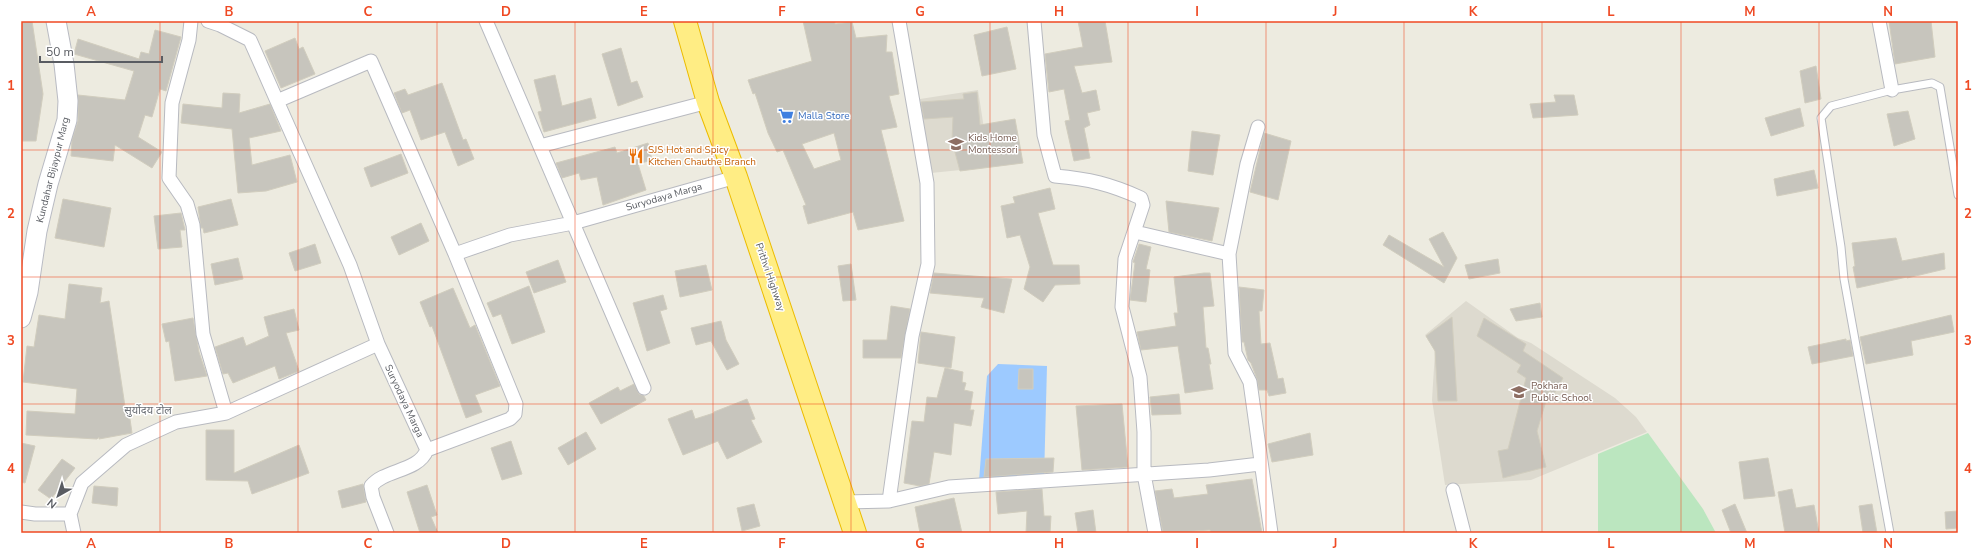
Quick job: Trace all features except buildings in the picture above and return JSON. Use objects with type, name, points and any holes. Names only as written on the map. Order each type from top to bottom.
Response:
[{"type":"highway","name":"Prithvi Highway","points":[[685,21],[708,102],[736,177],[855,533]]},
{"type":"main road","name":"Kundahar Bijaypur Marg","points":[[21,318],[28,292],[37,231],[44,200],[66,120],[68,101],[64,64],[56,21]]},
{"type":"street","points":[[191,21],[189,40],[172,103],[169,178],[187,204],[193,224],[203,334],[226,413]]},
{"type":"street","name":"Suryodaya Marga","points":[[208,21],[220,25],[250,40],[350,266],[378,344],[427,450]]},
{"type":"street","points":[[486,21],[644,388]]},
{"type":"street","points":[[889,501],[912,336],[928,264],[927,182],[899,21]]},
{"type":"street","points":[[1034,21],[1044,135],[1055,176],[1086,179],[1120,188],[1141,198],[1143,205],[1125,259],[1122,307],[1140,377],[1144,432],[1144,474],[1155,533]]},
{"type":"street","points":[[1879,21],[1892,90]]},
{"type":"street","points":[[277,101],[371,61],[454,254],[516,404],[516,414],[510,420],[427,450],[424,457],[418,462],[380,478],[371,486],[373,496],[387,533]]},
{"type":"street","points":[[540,146],[708,102]]},
{"type":"street","points":[[1258,127],[1246,164],[1229,254],[1235,353],[1250,382],[1260,449],[1260,464],[1271,533]]},
{"type":"street","name":"Suryodaya Marga","points":[[454,254],[510,236],[573,223],[736,177]]},
{"type":"street","points":[[1135,232],[1229,254]]},
{"type":"street","points":[[74,533],[70,514],[82,483],[126,445],[176,422],[226,413],[378,344]]},
{"type":"street","points":[[845,502],[889,501],[949,487],[1208,470],[1260,464]]},
{"type":"street","points":[[1453,490],[1464,533]]},
{"type":"street","points":[[21,512],[35,514],[70,514]]},
{"type":"lane","points":[[1890,533],[1844,279],[1841,247],[1821,118],[1831,106],[1892,90],[1932,83],[1940,87],[1958,195]]},
{"type":"shaded area","name":"Kids Home Montessori","points":[[978,90],[990,167],[931,173],[920,99]]},
{"type":"shaded area","name":"Pokhara Public School","points":[[1466,301],[1518,338],[1531,343],[1615,398],[1636,417],[1647,432],[1531,480],[1445,485],[1432,400],[1435,351],[1425,335]]},
{"type":"green space","points":[[1648,433],[1703,509],[1716,533],[1598,533],[1598,454]]},
{"type":"water","points":[[998,364],[1047,366],[1044,479],[979,481],[987,376]]},
{"type":"place","name":"Malla Store","points":[[786,116]]},
{"type":"place","name":"Kids Home Montessori","points":[[956,144]]},
{"type":"place","name":"SJS Hot and Spicy Kitchen Chauthe Branch","points":[[636,156]]},
{"type":"place","name":"Pokhara Public School","points":[[1519,392]]},
{"type":"district","name":"सुर्योदय टोल","points":[[148,410]]}]
